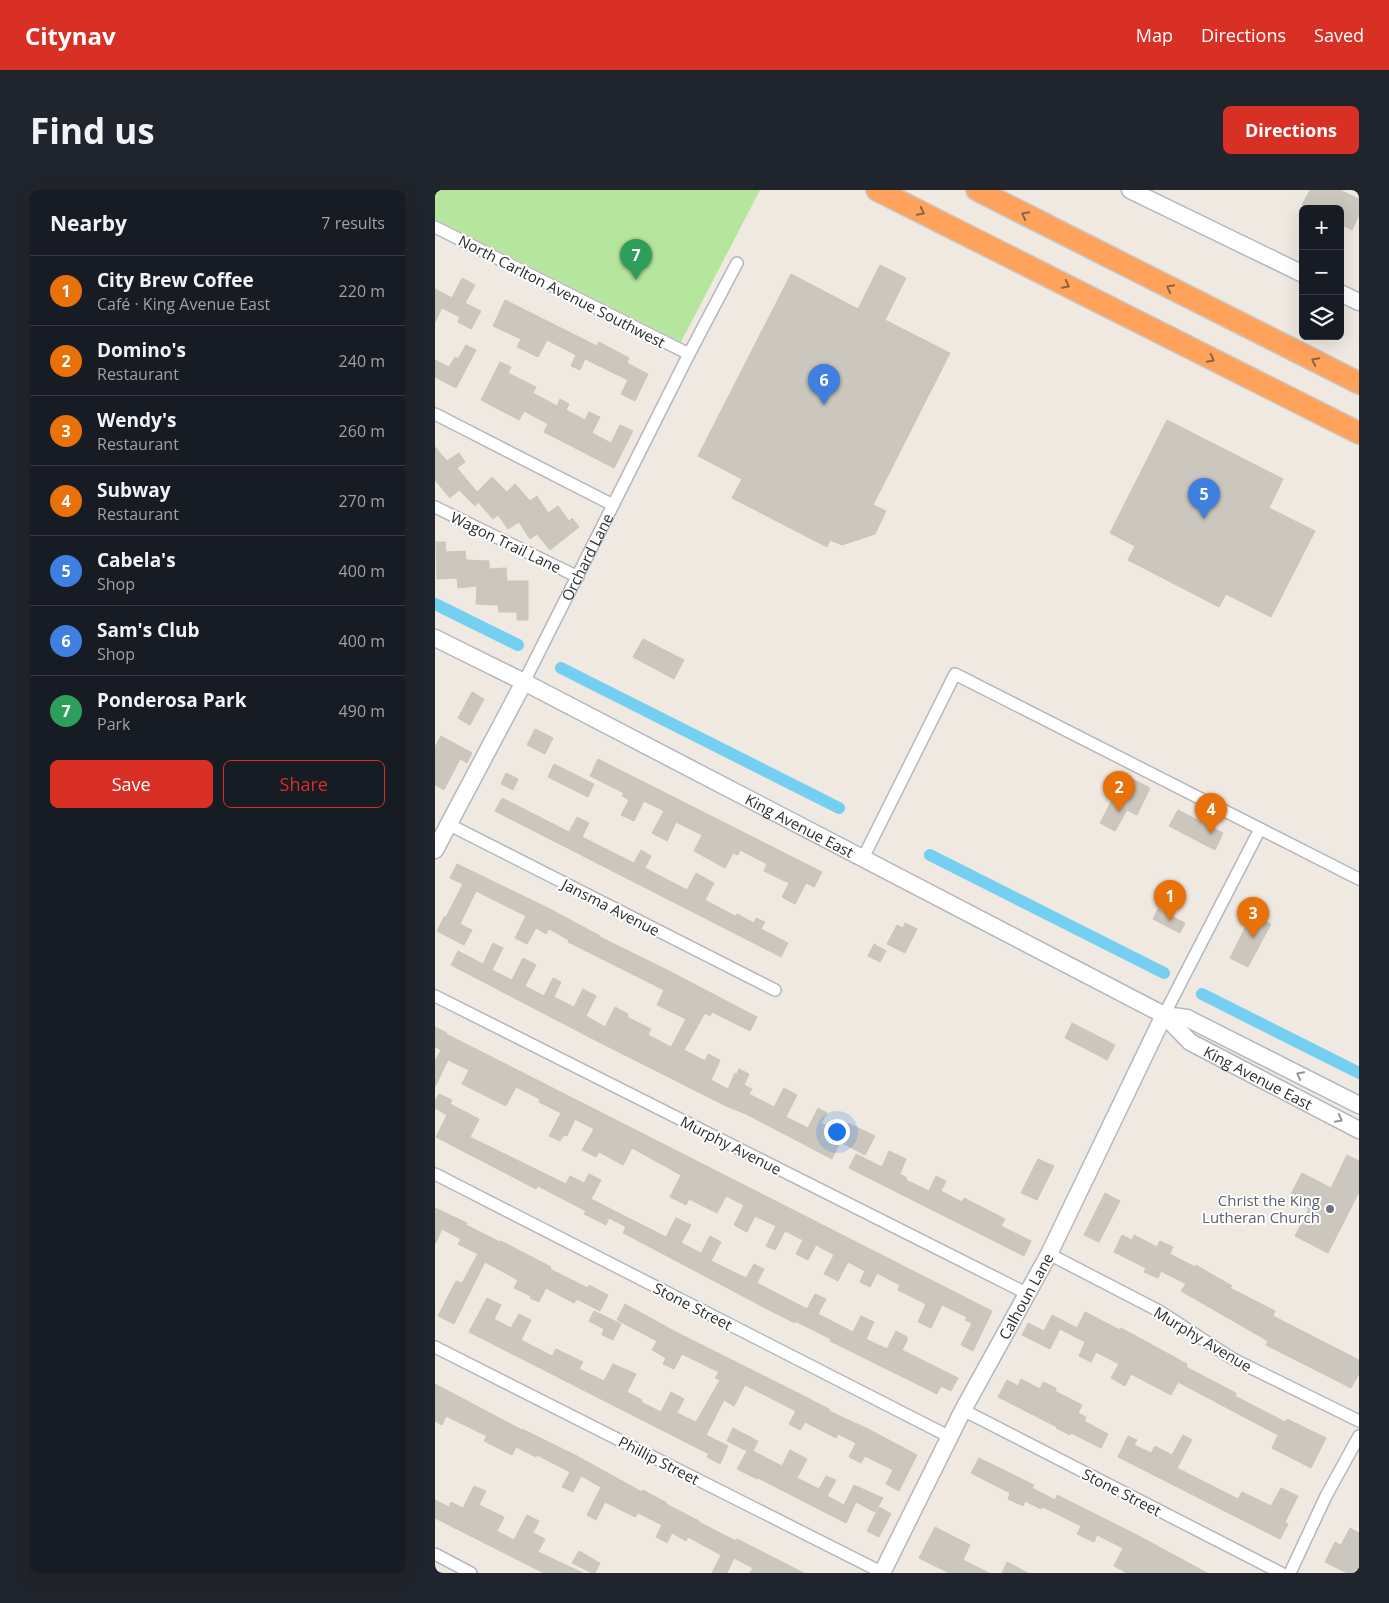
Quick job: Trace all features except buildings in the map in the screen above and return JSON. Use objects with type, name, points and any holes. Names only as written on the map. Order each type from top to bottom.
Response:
[{"type":"highway","points":[[877,190],[1357,432]]},
{"type":"highway","points":[[977,190],[1359,383]]},
{"type":"main road","points":[[1130,190],[1299,272]]},
{"type":"main road","points":[[1344,295],[1359,302]]},
{"type":"main road","name":"King Avenue East","points":[[435,638],[524,682],[1163,1015],[1190,1042],[1359,1130]]},
{"type":"main road","name":"Orchard Lane","points":[[435,850],[524,682]]},
{"type":"main road","name":"King Avenue East","points":[[1163,1015],[1187,1018],[1359,1105]]},
{"type":"main road","name":"Calhoun Lane","points":[[882,1573],[963,1410],[1049,1254],[1163,1015]]},
{"type":"street","name":"North Carlton Avenue Southwest","points":[[435,227],[689,354]]},
{"type":"street","name":"Orchard Lane","points":[[524,682],[689,354],[737,263]]},
{"type":"street","points":[[435,414],[613,505]]},
{"type":"street","name":"Wagon Trail Lane","points":[[435,507],[577,577]]},
{"type":"street","points":[[863,858],[955,674],[1359,879]]},
{"type":"street","name":"Jansma Avenue","points":[[448,824],[775,990]]},
{"type":"street","points":[[1163,1015],[1260,829]]},
{"type":"street","name":"Murphy Avenue","points":[[435,996],[1027,1294]]},
{"type":"street","name":"Stone Street","points":[[435,1174],[950,1437]]},
{"type":"street","name":"Murphy Avenue","points":[[1049,1254],[1161,1312],[1233,1359],[1359,1421]]},
{"type":"street","name":"Phillip Street","points":[[435,1346],[882,1573]]},
{"type":"street","name":"Stone Street","points":[[963,1410],[1281,1573]]},
{"type":"street","points":[[1290,1573],[1326,1496],[1359,1436]]},
{"type":"street","points":[[435,1554],[471,1573]]},
{"type":"green space","points":[[435,190],[760,190],[681,342],[435,219]]},
{"type":"waterway","points":[[435,604],[518,645]]},
{"type":"waterway","points":[[561,668],[839,808]]},
{"type":"waterway","points":[[930,855],[1164,973]]},
{"type":"waterway","points":[[1202,994],[1359,1073]]},
{"type":"place","name":"Ponderosa Park","points":[[636,280]]},
{"type":"place","name":"Sam's Club","points":[[824,405]]},
{"type":"place","name":"Cabela's","points":[[1204,519]]},
{"type":"place","name":"Domino's","points":[[1119,812]]},
{"type":"place","name":"Subway","points":[[1211,834]]},
{"type":"place","name":"City Brew Coffee","points":[[1170,921]]},
{"type":"place","name":"Wendy's","points":[[1253,938]]},
{"type":"place","name":"Christ the King Lutheran Church","points":[[1330,1209]]}]
